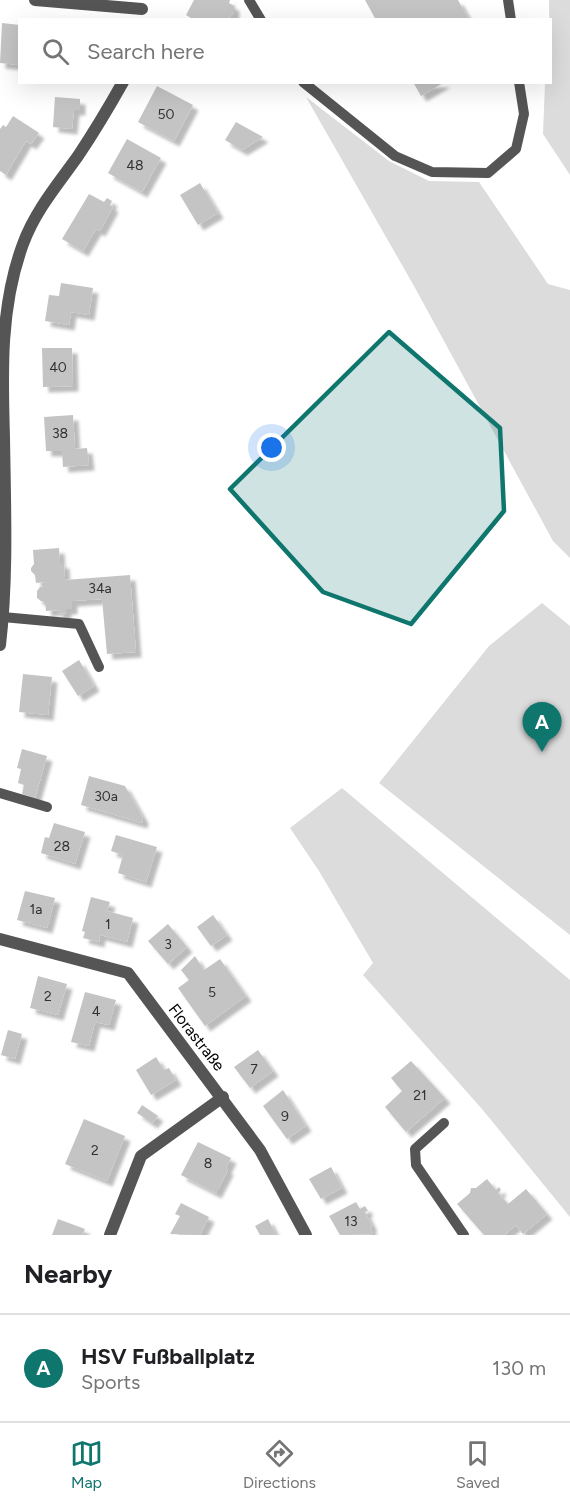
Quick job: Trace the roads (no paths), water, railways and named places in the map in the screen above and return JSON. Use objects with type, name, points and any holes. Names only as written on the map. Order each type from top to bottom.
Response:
[{"type":"street","points":[[35,0],[142,10]]},
{"type":"street","points":[[0,645],[3,617],[1,368],[8,297],[14,269],[35,219],[95,130],[122,84]]},
{"type":"street","name":"Florastraße","points":[[0,939],[128,973],[223,1097],[260,1150],[306,1235]]},
{"type":"street","points":[[110,1235],[141,1156],[223,1097]]},
{"type":"lane","points":[[249,0],[260,18]]},
{"type":"lane","points":[[508,0],[511,18]]},
{"type":"lane","points":[[305,84],[395,156],[432,172],[488,172],[516,149],[524,114],[519,84]]},
{"type":"lane","points":[[3,617],[79,624],[99,667]]},
{"type":"lane","points":[[0,793],[47,807]]},
{"type":"lane","points":[[444,1123],[415,1149],[416,1165],[464,1235]]},
{"type":"place","name":"HSV Fußballplatz","points":[[542,752]]}]
